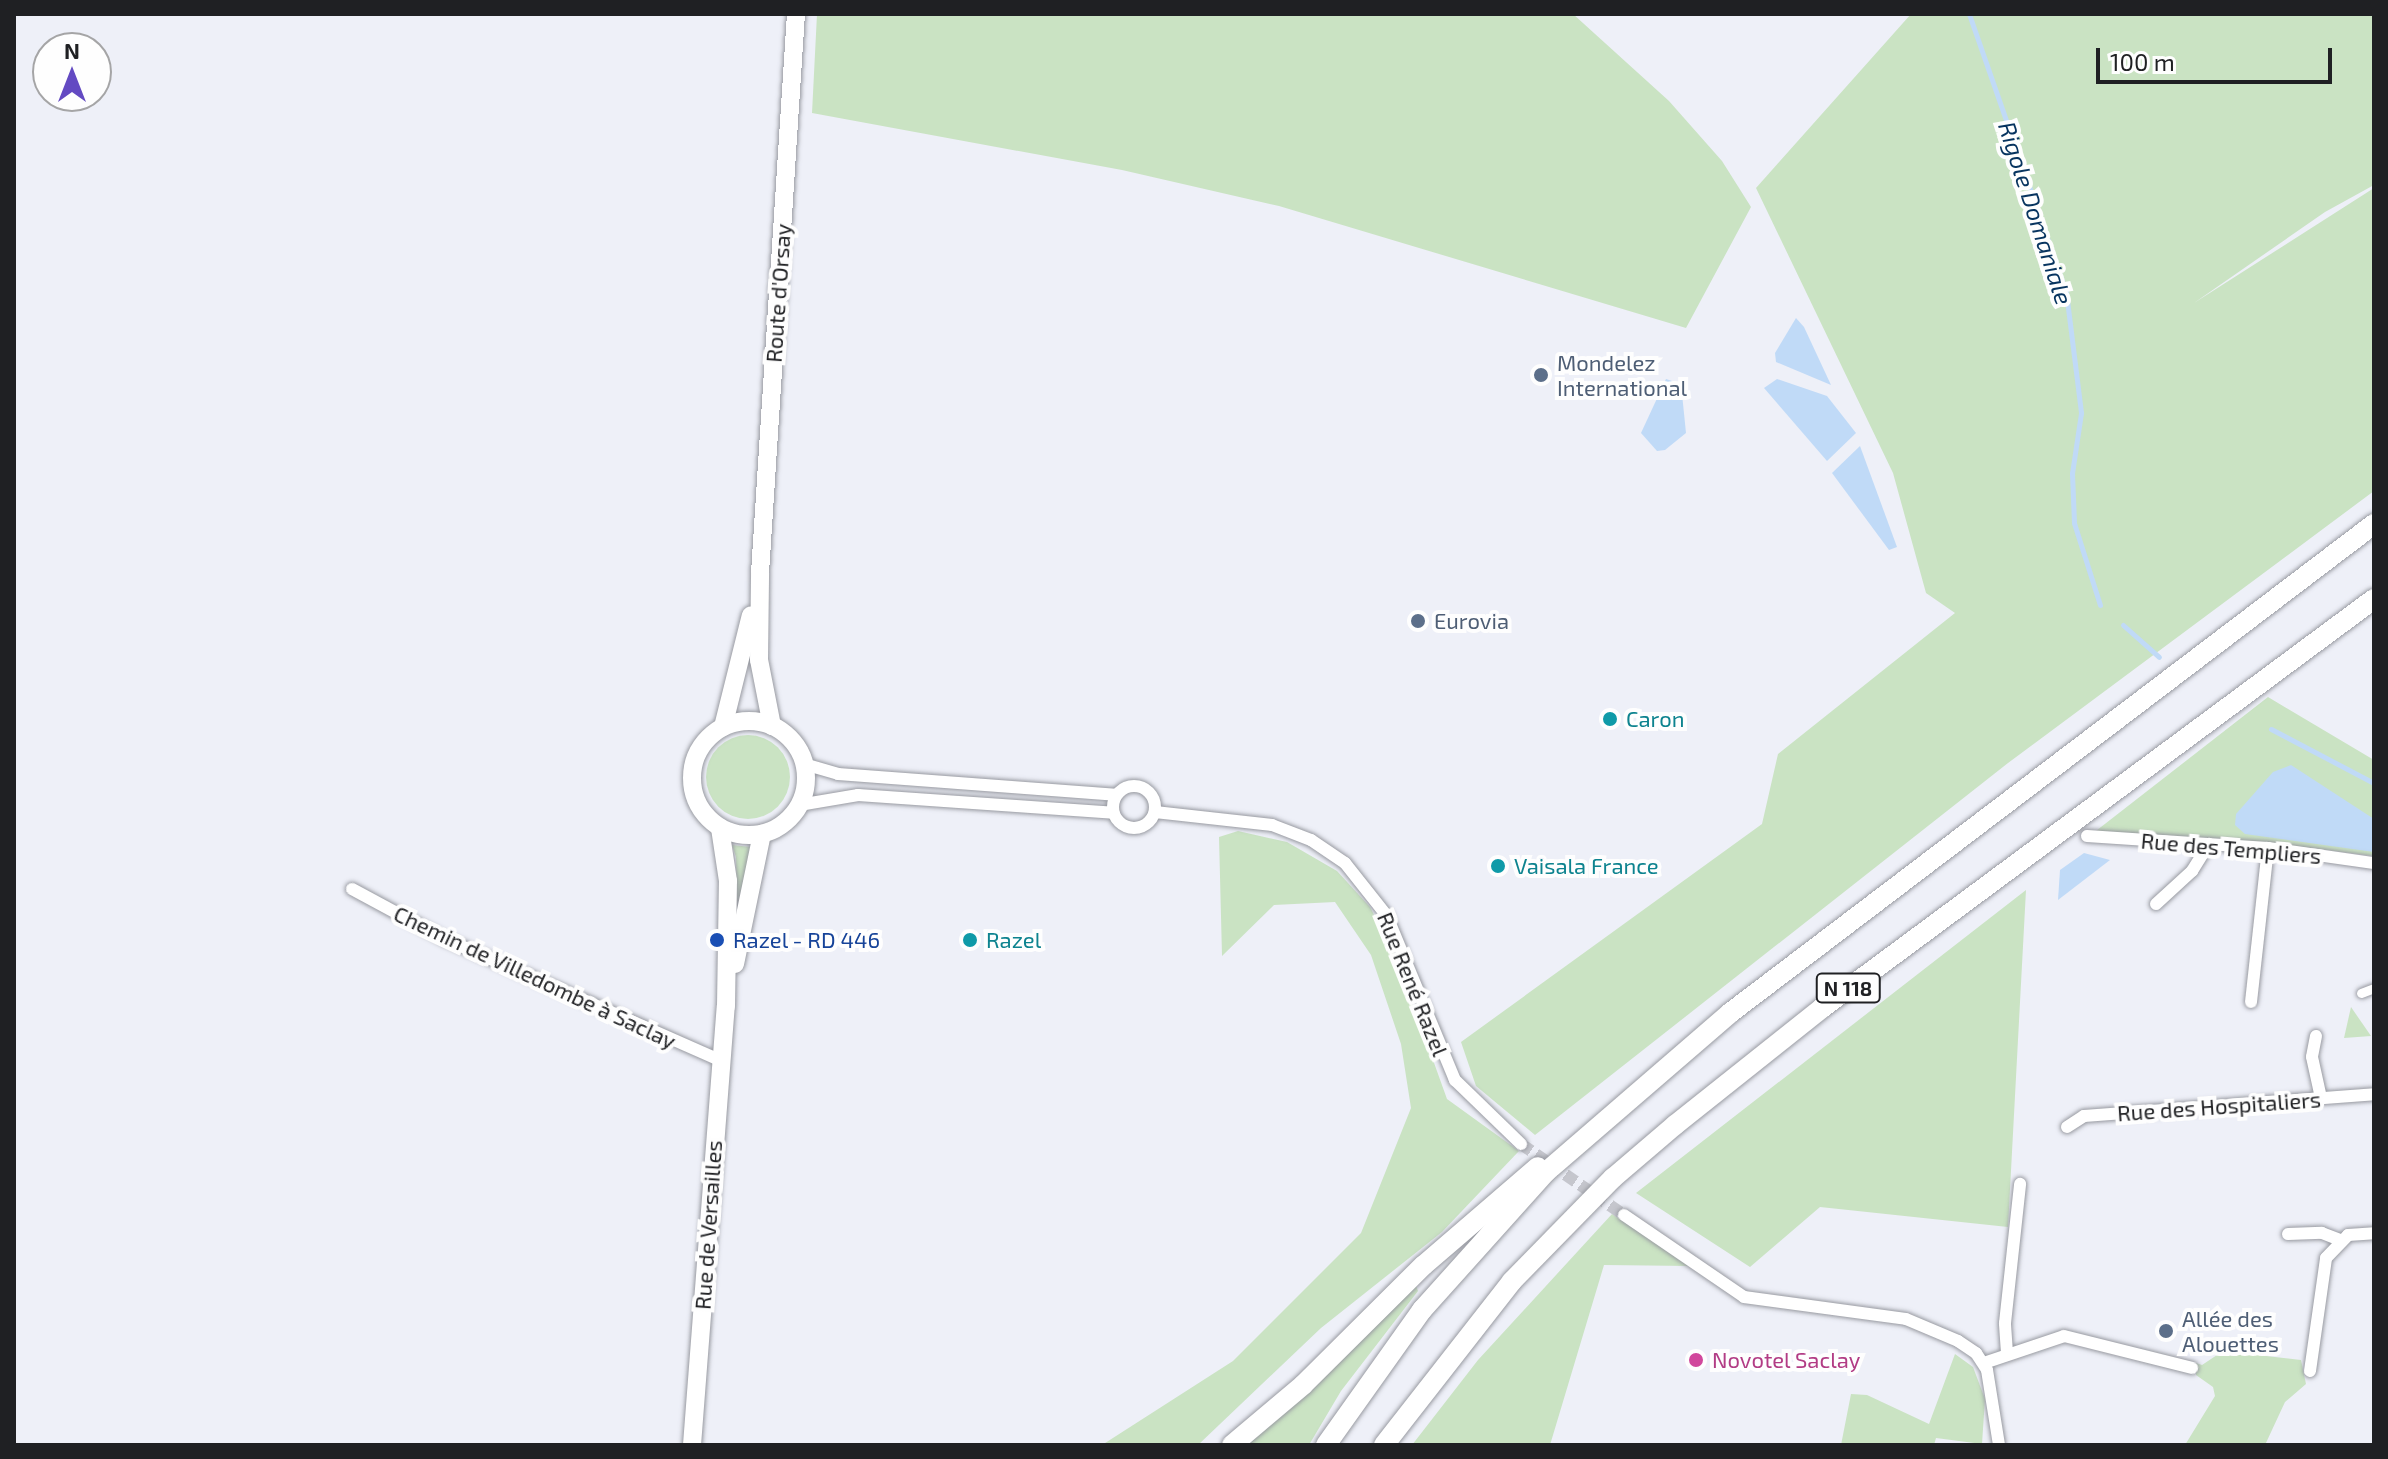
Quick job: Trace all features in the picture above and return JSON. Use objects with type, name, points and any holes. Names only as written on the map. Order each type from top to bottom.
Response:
[{"type":"highway","name":"N 118","points":[[1326,1445],[1422,1310],[1491,1229],[1564,1157],[1730,1013],[2374,524]]},
{"type":"highway","name":"N 118","points":[[1384,1445],[1512,1281],[1613,1178],[1675,1125],[1822,1008],[2374,599]]},
{"type":"highway","points":[[1232,1445],[1531,1170],[1564,1157]]},
{"type":"main road","name":"Route d'Orsay","points":[[772,726],[759,660],[760,573],[796,14]]},
{"type":"main road","name":"Route d'Orsay","points":[[723,727],[760,573]]},
{"type":"main road","points":[[739,722],[772,726],[792,741],[804,764],[799,805],[778,828],[762,834],[720,828],[698,806],[691,777],[700,748],[723,727],[739,722]]},
{"type":"main road","name":"Rue de Versailles","points":[[692,1445],[726,1006],[728,881],[720,828]]},
{"type":"main road","name":"Rue de Versailles","points":[[726,1006],[762,834]]},
{"type":"street","points":[[804,764],[838,774],[1115,795],[1130,786],[1143,788],[1153,798],[1155,812]]},
{"type":"street","name":"Rue René Razel","points":[[799,805],[858,795],[1113,813],[1119,823],[1135,829],[1146,825],[1155,812],[1272,825],[1311,840],[1345,863],[1371,889],[1387,916],[1455,1080],[1521,1144]]},
{"type":"street","points":[[1113,813],[1115,795]]},
{"type":"street","name":"Rue des Templiers","points":[[2087,836],[2268,848],[2374,863]]},
{"type":"street","points":[[2156,904],[2192,871],[2209,844]]},
{"type":"street","points":[[2251,1002],[2268,848]]},
{"type":"street","name":"Chemin de Villedombe à Saclay","points":[[352,889],[458,945],[721,1061]]},
{"type":"street","points":[[2361,993],[2374,988]]},
{"type":"street","points":[[2316,1036],[2312,1057],[2321,1098]]},
{"type":"street","name":"Rue des Hospitaliers","points":[[2067,1127],[2084,1116],[2374,1094]]},
{"type":"street","points":[[2007,1353],[2005,1323],[2020,1184]]},
{"type":"street","points":[[1624,1215],[1744,1297],[1906,1319],[1958,1341],[1984,1363],[1994,1395],[1999,1445]]},
{"type":"street","points":[[2288,1234],[2322,1233],[2340,1240],[2374,1233]]},
{"type":"street","points":[[2310,1371],[2323,1269],[2340,1240]]},
{"type":"street","points":[[1984,1363],[2007,1353],[2074,1336],[2192,1368]]},
{"type":"green space","points":[[817,14],[1573,14],[1669,101],[1722,161],[1751,207],[1686,328],[1279,206],[1122,170],[812,113]]},
{"type":"green space","points":[[1911,14],[2374,14],[2374,185],[2325,212],[2194,303],[2374,188],[2374,491],[2008,763],[1535,1135],[1476,1086],[1461,1042],[1762,824],[1778,754],[1955,613],[1926,593],[1893,473],[1756,188]]},
{"type":"green space","points":[[2268,697],[2374,760],[2374,856],[2286,845],[2092,834]]},
{"type":"green space","points":[[748,735],[771,742],[783,754],[790,777],[783,800],[771,812],[748,819],[725,812],[713,800],[706,777],[713,754],[725,742]]},
{"type":"green space","points":[[1238,831],[1287,842],[1337,871],[1370,907],[1396,957],[1447,1099],[1519,1151],[1442,1232],[1321,1328],[1198,1445],[1102,1445],[1233,1361],[1361,1233],[1411,1108],[1401,1044],[1371,955],[1335,902],[1274,905],[1222,956],[1219,837]]},
{"type":"green space","points":[[732,845],[751,847],[737,909],[736,857]]},
{"type":"green space","points":[[2026,890],[2008,1227],[1820,1207],[1750,1267],[1636,1193]]},
{"type":"green space","points":[[2351,1007],[2371,1036],[2344,1038]]},
{"type":"green space","points":[[1612,1214],[1691,1266],[1604,1265],[1550,1445],[1412,1445],[1478,1360]]},
{"type":"green space","points":[[1415,1283],[1418,1291],[1341,1391],[1309,1445],[1248,1445]]},
{"type":"green space","points":[[2223,1351],[2301,1360],[2306,1384],[2285,1402],[2265,1445],[2185,1445],[2215,1396],[2213,1387],[2196,1375],[2196,1363],[2202,1365]]},
{"type":"green space","points":[[1955,1354],[1973,1367],[1985,1399],[1982,1444],[1936,1438],[1934,1445],[1841,1445],[1851,1394],[1867,1395],[1929,1424]]},
{"type":"water","points":[[1796,318],[1804,327],[1831,385],[1776,362],[1775,353]]},
{"type":"water","points":[[1666,379],[1681,384],[1686,433],[1665,450],[1657,451],[1641,433]]},
{"type":"water","points":[[1777,379],[1827,396],[1856,433],[1827,461],[1764,388]]},
{"type":"water","points":[[1860,446],[1897,547],[1889,550],[1832,473]]},
{"type":"water","points":[[2291,765],[2374,819],[2374,852],[2245,834],[2235,825],[2236,814],[2273,772]]},
{"type":"water","points":[[2084,853],[2110,860],[2058,900],[2060,870]]},
{"type":"waterway","name":"Rigole Domaniale","points":[[1969,14],[2066,292],[2081,413],[2072,473],[2074,523],[2100,605]]},
{"type":"waterway","name":"Rigole Domaniale","points":[[2123,625],[2159,657]]},
{"type":"waterway","name":"Rigole Domaniale","points":[[2271,729],[2374,783]]},
{"type":"tunnel","points":[[1521,1144],[1624,1215]]},
{"type":"place","name":"Mondelez International","points":[[1541,375]]},
{"type":"place","name":"Eurovia","points":[[1418,621]]},
{"type":"place","name":"Caron","points":[[1610,719]]},
{"type":"place","name":"Vaisala France","points":[[1498,866]]},
{"type":"place","name":"Razel - RD 446","points":[[717,940]]},
{"type":"place","name":"Razel","points":[[970,940]]},
{"type":"place","name":"Allée des Alouettes","points":[[2166,1331]]},
{"type":"place","name":"Novotel Saclay","points":[[1696,1360]]}]
